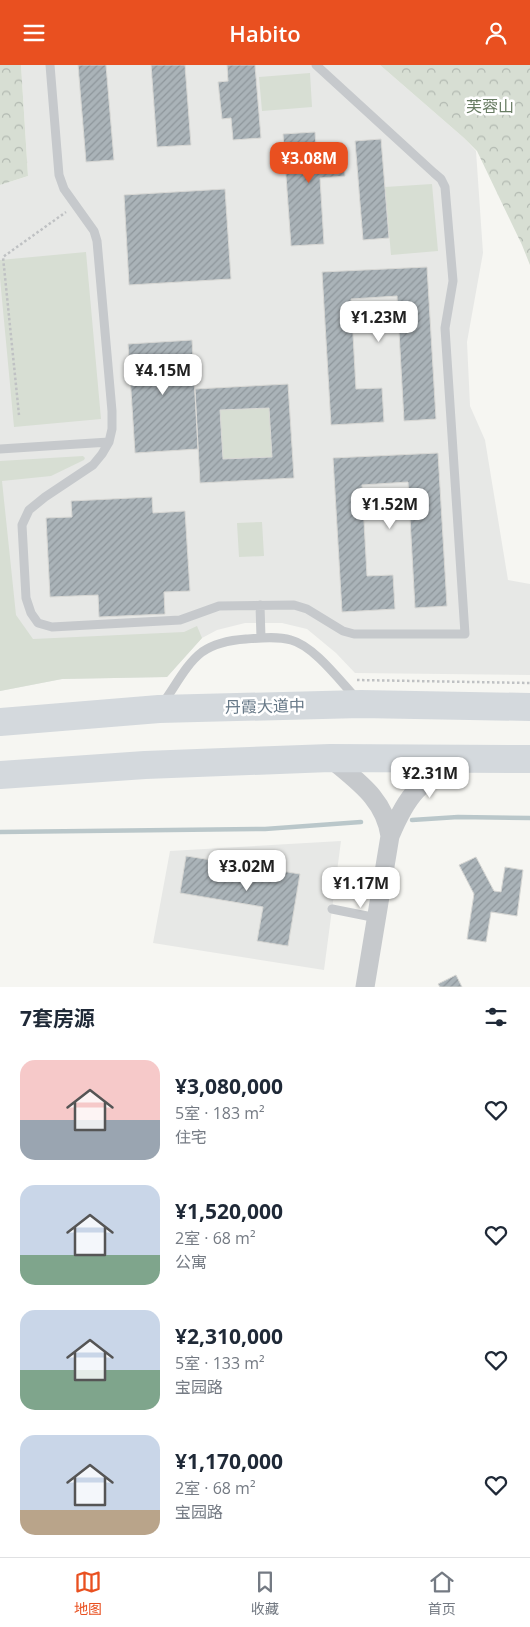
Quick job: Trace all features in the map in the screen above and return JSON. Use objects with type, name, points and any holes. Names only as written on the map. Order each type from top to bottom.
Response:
[{"type":"main road","name":"丹霞大道中","points":[[0,722],[159,709],[361,704],[530,707]]},
{"type":"main road","points":[[0,775],[145,765],[330,758],[530,759]]},
{"type":"street","points":[[330,758],[379,803],[388,825],[390,836]]},
{"type":"street","points":[[365,987],[390,836],[407,803],[419,786],[433,775],[465,759]]},
{"type":"lane","points":[[50,65],[59,175],[64,189],[94,231],[97,241],[112,429],[109,442],[93,465],[29,509],[22,525],[26,598],[31,613],[38,623],[52,627],[180,620],[218,606],[294,605],[306,609],[343,631],[354,634],[465,634],[445,337],[453,281],[445,187],[441,179],[316,65]]},
{"type":"lane","points":[[0,449],[109,442]]},
{"type":"lane","points":[[260,605],[261,638]]},
{"type":"lane","points":[[159,709],[194,659],[203,651],[227,641],[261,638],[292,640],[315,655],[361,704]]},
{"type":"lane","points":[[332,909],[377,918]]},
{"type":"path","points":[[19,415],[3,257],[76,206]]},
{"type":"path","points":[[339,679],[530,683]]},
{"type":"shaded area","points":[[21,65],[380,65],[464,138],[476,151],[483,253],[467,342],[470,406],[485,440],[508,580],[530,584],[530,675],[355,673],[336,653],[307,629],[282,623],[245,623],[217,630],[202,638],[167,677],[62,679],[0,691],[0,185],[28,176]]},
{"type":"shaded area","points":[[341,841],[324,970],[153,943],[170,851]]},
{"type":"green space","points":[[0,65],[21,65],[28,176],[0,185]]},
{"type":"green space","name":"芙蓉山","points":[[380,65],[530,65],[530,265],[477,151]]},
{"type":"green space","points":[[310,73],[312,107],[262,111],[259,77]]},
{"type":"green space","points":[[432,184],[438,251],[391,255],[385,187]]},
{"type":"green space","points":[[86,252],[101,419],[14,427],[0,278],[0,260]]},
{"type":"green space","points":[[269,408],[272,457],[223,459],[220,410]]},
{"type":"green space","points":[[83,456],[84,460],[51,476],[2,481],[16,615],[33,639],[184,632],[197,626],[202,638],[167,677],[62,679],[0,691],[0,461]]},
{"type":"green space","points":[[262,522],[264,556],[239,557],[237,523]]},
{"type":"building","points":[[78,65],[106,65],[114,160],[86,162]]},
{"type":"building","points":[[151,65],[185,65],[191,145],[157,147]]},
{"type":"building","points":[[227,65],[255,65],[261,138],[233,140],[231,118],[222,119],[218,82],[228,81]]},
{"type":"building","points":[[315,132],[316,145],[343,143],[345,176],[320,178],[324,244],[291,246],[283,134]]},
{"type":"building","points":[[381,139],[389,238],[363,240],[355,141]]},
{"type":"building","points":[[225,189],[231,279],[129,285],[124,195]]},
{"type":"building","points":[[427,267],[436,419],[404,421],[397,296],[351,299],[356,389],[382,388],[384,422],[331,425],[322,272]]},
{"type":"building","points":[[192,340],[198,449],[135,453],[128,344]]},
{"type":"building","points":[[288,384],[294,478],[200,483],[195,389]],"holes":[[[269,408],[272,457],[223,459],[220,410]]]},
{"type":"building","points":[[438,453],[447,606],[415,608],[408,482],[362,485],[367,576],[393,575],[395,609],[342,612],[333,458]]},
{"type":"building","points":[[152,497],[153,513],[185,511],[190,591],[164,592],[165,614],[99,617],[98,595],[50,597],[46,518],[72,517],[71,501]]},
{"type":"building","points":[[186,856],[300,874],[288,946],[257,941],[263,907],[180,893]]},
{"type":"building","points":[[476,857],[494,891],[501,892],[505,867],[523,870],[517,916],[491,912],[486,942],[467,939],[474,894],[459,865]]},
{"type":"building","points":[[456,975],[462,987],[440,987],[438,984]]},
{"type":"waterway","points":[[412,820],[458,817],[530,818]]},
{"type":"waterway","points":[[0,832],[265,829],[361,822]]}]
